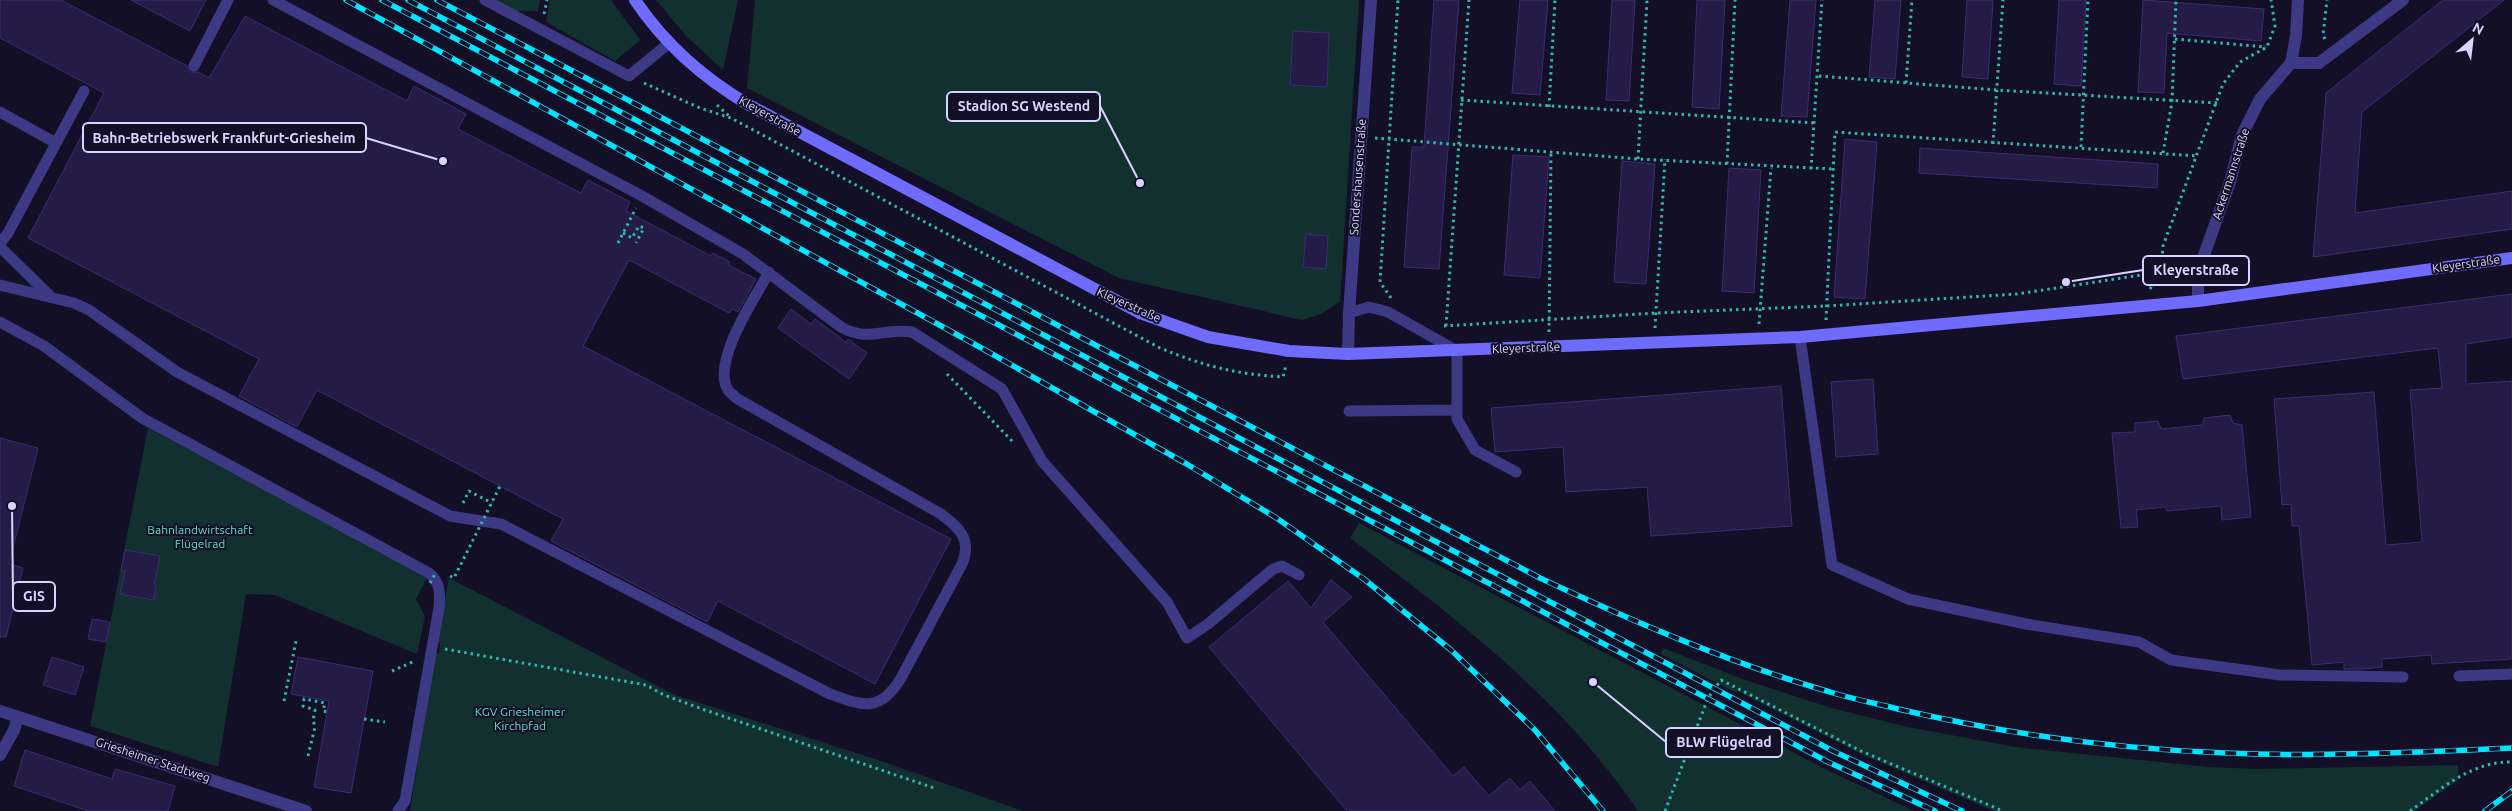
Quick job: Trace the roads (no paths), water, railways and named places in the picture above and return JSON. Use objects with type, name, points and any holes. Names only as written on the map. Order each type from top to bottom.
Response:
[{"type":"street","name":"Kleyerstraße","points":[[635,0],[668,44],[718,87],[749,105],[1140,312],[1208,337],[1289,351],[1348,354],[1548,348],[1800,337],[2198,301],[2512,258]]},
{"type":"street","name":"Sondershausenstraße","points":[[1348,354],[1349,313],[1371,0]]},
{"type":"street","points":[[2298,0],[2296,36],[2291,63],[2319,63],[2403,0]]},
{"type":"street","name":"Ackermannstraße","points":[[2198,301],[2198,272],[2230,182],[2242,136],[2260,98],[2291,63]]},
{"type":"street","name":"Griesheimer Stadtweg","points":[[0,711],[306,811]]},
{"type":"street","points":[[0,755],[14,730],[18,717]]},
{"type":"lane","points":[[194,66],[228,0]]},
{"type":"lane","points":[[274,0],[642,196],[743,254],[850,332],[859,336],[903,330],[912,332],[1002,389],[1042,461],[1167,602],[1187,638],[1208,624],[1273,569],[1282,566],[1299,575]]},
{"type":"lane","points":[[485,0],[629,76],[668,44]]},
{"type":"lane","points":[[0,243],[8,233],[84,91]]},
{"type":"lane","points":[[0,112],[56,144]]},
{"type":"lane","points":[[0,247],[51,297]]},
{"type":"lane","points":[[0,285],[51,297],[89,310],[177,372],[450,516],[501,524],[830,694],[862,706],[881,702],[897,685],[962,564],[965,555],[966,539],[957,526],[941,514],[736,398],[728,390],[725,367],[729,349],[769,272]]},
{"type":"lane","points":[[1349,313],[1369,307],[1388,312],[1457,351],[1457,419],[1475,450],[1516,472]]},
{"type":"lane","points":[[0,322],[44,346],[142,418],[437,579],[440,588],[432,651],[406,800],[398,811]]},
{"type":"lane","points":[[1800,337],[1832,565],[1908,599],[2026,624],[2139,642],[2171,660],[2280,675],[2403,677]]},
{"type":"lane","points":[[1349,411],[1457,410]]},
{"type":"lane","points":[[2459,676],[2512,674]]},
{"type":"railway","points":[[346,0],[985,350],[1185,463],[1275,517],[1364,579],[1451,650],[1534,729],[1603,811]]},
{"type":"railway","points":[[382,0],[1828,762],[1935,811]]},
{"type":"railway","points":[[408,0],[1833,751],[1962,811]]},
{"type":"railway","points":[[437,0],[1540,578],[1647,626],[1719,655],[1793,681],[1898,709],[1979,726],[2102,744],[2184,751],[2297,754],[2369,754],[2512,748]]},
{"type":"railway","points":[[2485,811],[2512,791]]},
{"type":"place","name":"Bahn-Betriebswerk Frankfurt-Griesheim","points":[[443,161]]},
{"type":"place","name":"Stadion SG Westend","points":[[1140,183]]},
{"type":"place","name":"Kleyerstraße","points":[[2066,282]]},
{"type":"place","name":"GIS","points":[[12,506]]},
{"type":"place","name":"BLW Flügelrad","points":[[1593,682]]},
{"type":"park label","name":"Bahnlandwirtschaft Flügelrad","points":[[200,537]]},
{"type":"park label","name":"KGV Griesheimer Kirchpfad","points":[[520,719]]}]
